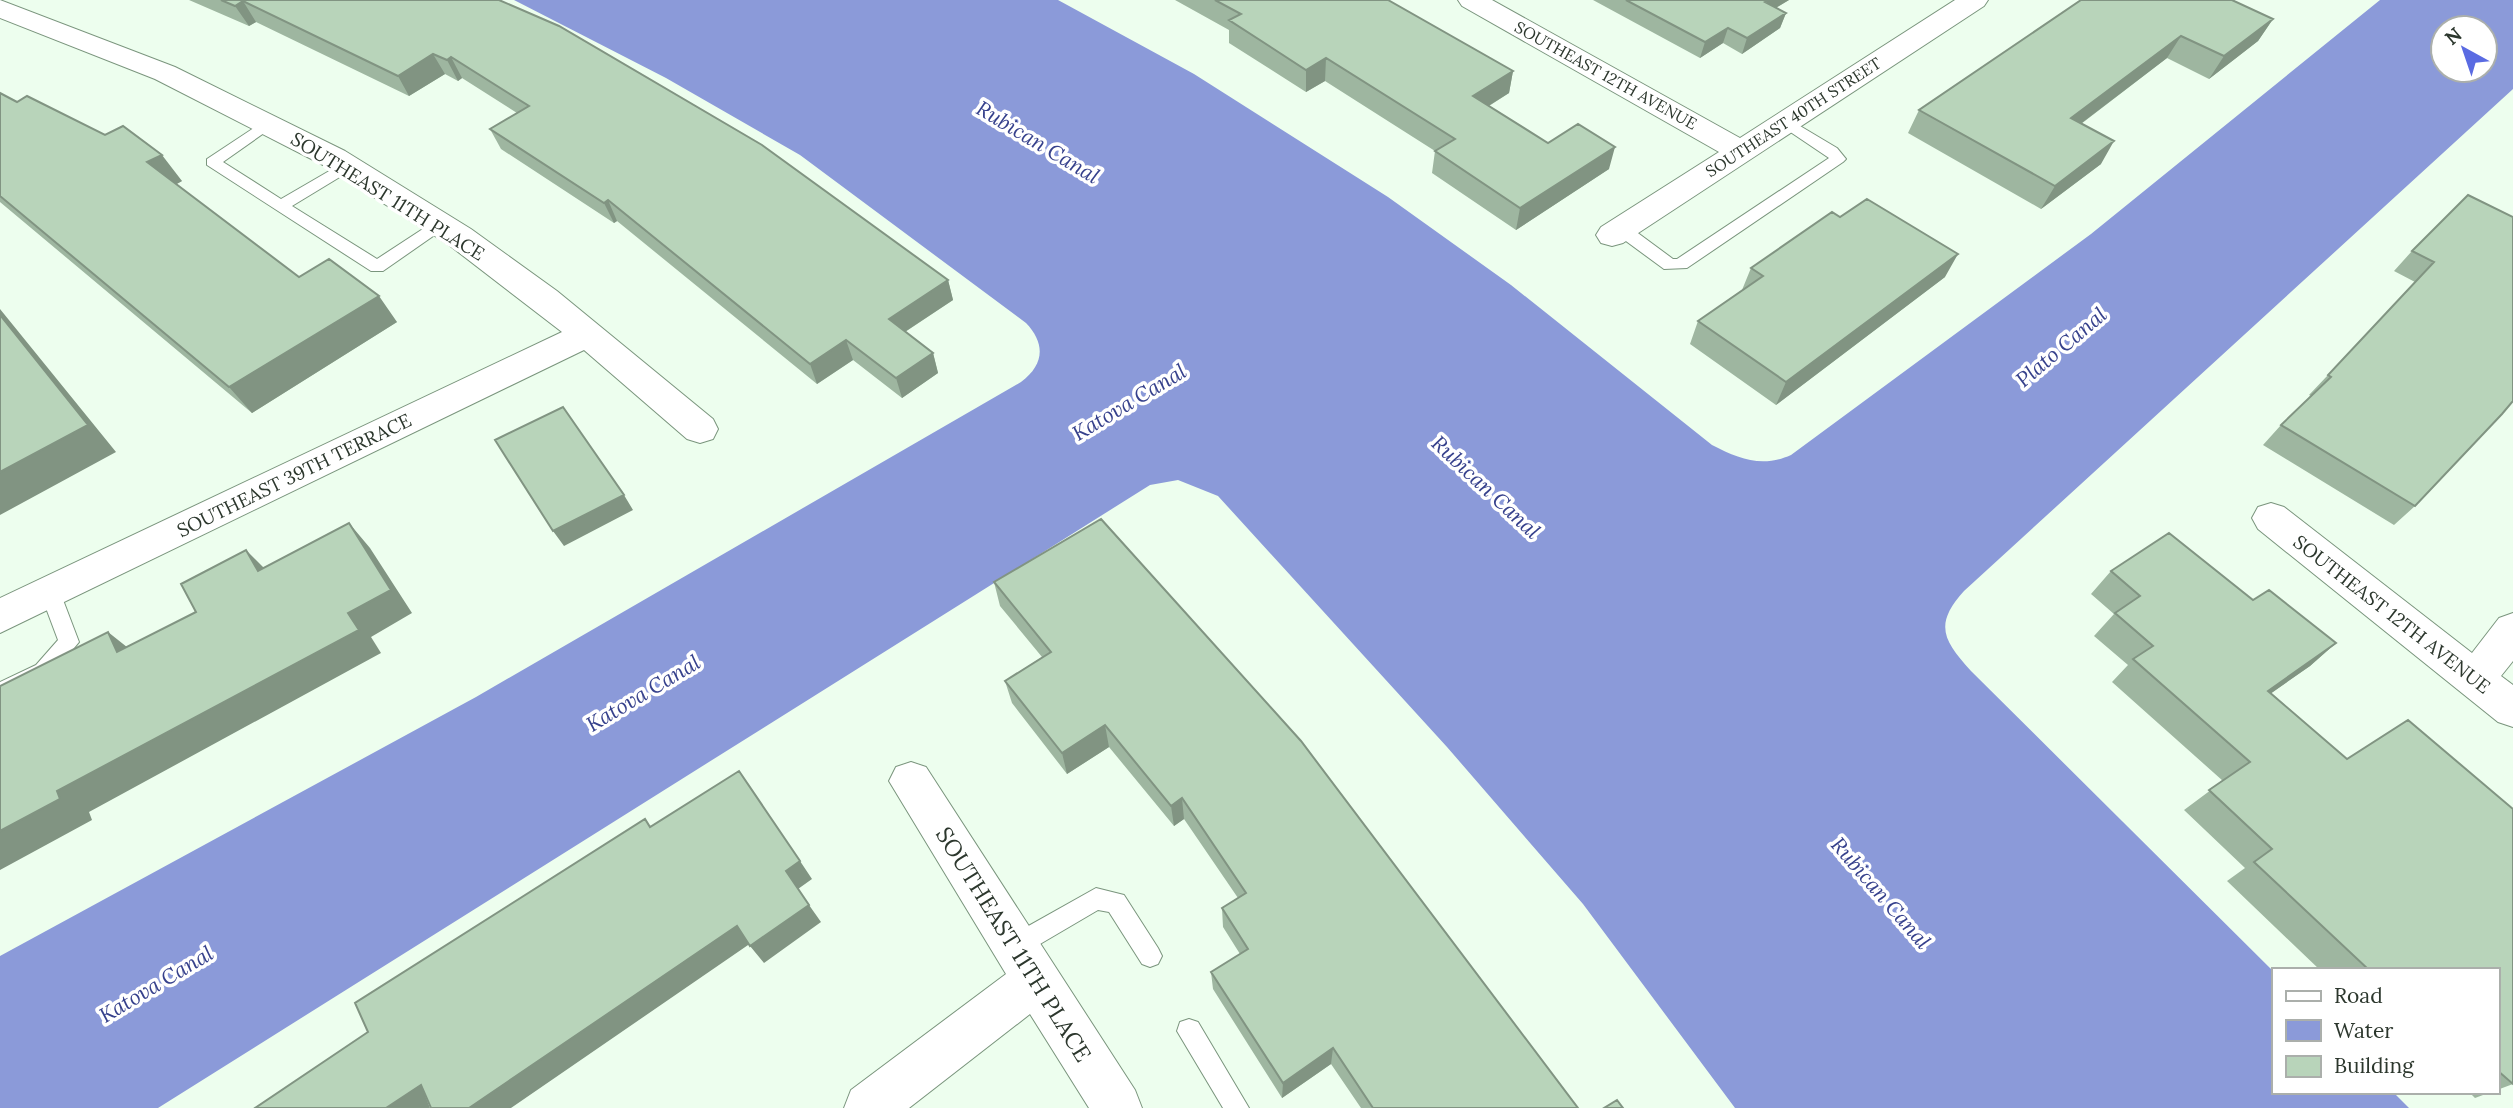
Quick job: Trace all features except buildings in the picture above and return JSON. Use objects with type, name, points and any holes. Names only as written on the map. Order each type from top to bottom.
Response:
[{"type":"street","name":"SOUTHEAST 12TH AVENUE","points":[[1472,0],[1740,151]]},
{"type":"street","name":"SOUTHEAST 40TH STREET","points":[[1617,232],[1974,0]]},
{"type":"street","name":"SOUTHEAST 11TH PLACE","points":[[0,8],[165,73],[269,123],[348,166],[441,225],[589,334],[700,429]]},
{"type":"street","name":"SOUTHEAST 39TH TERRACE","points":[[0,616],[589,334]]},
{"type":"street","name":"SOUTHEAST 12TH AVENUE","points":[[2272,518],[2513,709]]},
{"type":"street","points":[[2475,679],[2513,630]]},
{"type":"street","name":"SOUTHEAST 11TH PLACE","points":[[911,781],[1117,1108]]},
{"type":"street","points":[[869,1108],[1026,962]]},
{"type":"lane","points":[[1617,232],[1670,265],[1681,264],[1838,159],[1832,151],[1785,122]]},
{"type":"lane","points":[[269,123],[212,162],[377,267],[441,225]]},
{"type":"lane","points":[[281,206],[348,166]]},
{"type":"lane","points":[[0,692],[43,671],[69,642],[50,592]]},
{"type":"lane","points":[[1026,962],[1096,899],[1116,904],[1150,956]]},
{"type":"lane","points":[[1189,1031],[1237,1108]]},
{"type":"water","points":[[514,0],[1058,0],[1194,74],[1388,197],[1511,285],[1712,445],[1741,458],[1770,461],[1791,455],[2091,234],[2380,0],[2513,0],[2513,89],[1964,591],[1954,603],[1945,623],[1954,651],[1971,671],[2272,970],[2272,1094],[2395,1094],[2409,1108],[1735,1108],[1583,904],[1447,747],[1218,496],[1178,480],[1150,485],[158,1108],[0,1108],[0,956],[476,697],[1021,382],[1034,369],[1040,354],[1037,339],[1026,323],[800,155],[666,78]]},
{"type":"water label","name":"Rubican Canal","points":[[1038,142]]},
{"type":"water label","name":"Plato Canal","points":[[2061,347]]},
{"type":"water label","name":"Katova Canal","points":[[1129,402]]},
{"type":"water label","name":"Rubican Canal","points":[[1486,487]]},
{"type":"water label","name":"Katova Canal","points":[[643,693]]},
{"type":"water label","name":"Rubican Canal","points":[[1881,893]]},
{"type":"water label","name":"Katova Canal","points":[[156,984]]}]
